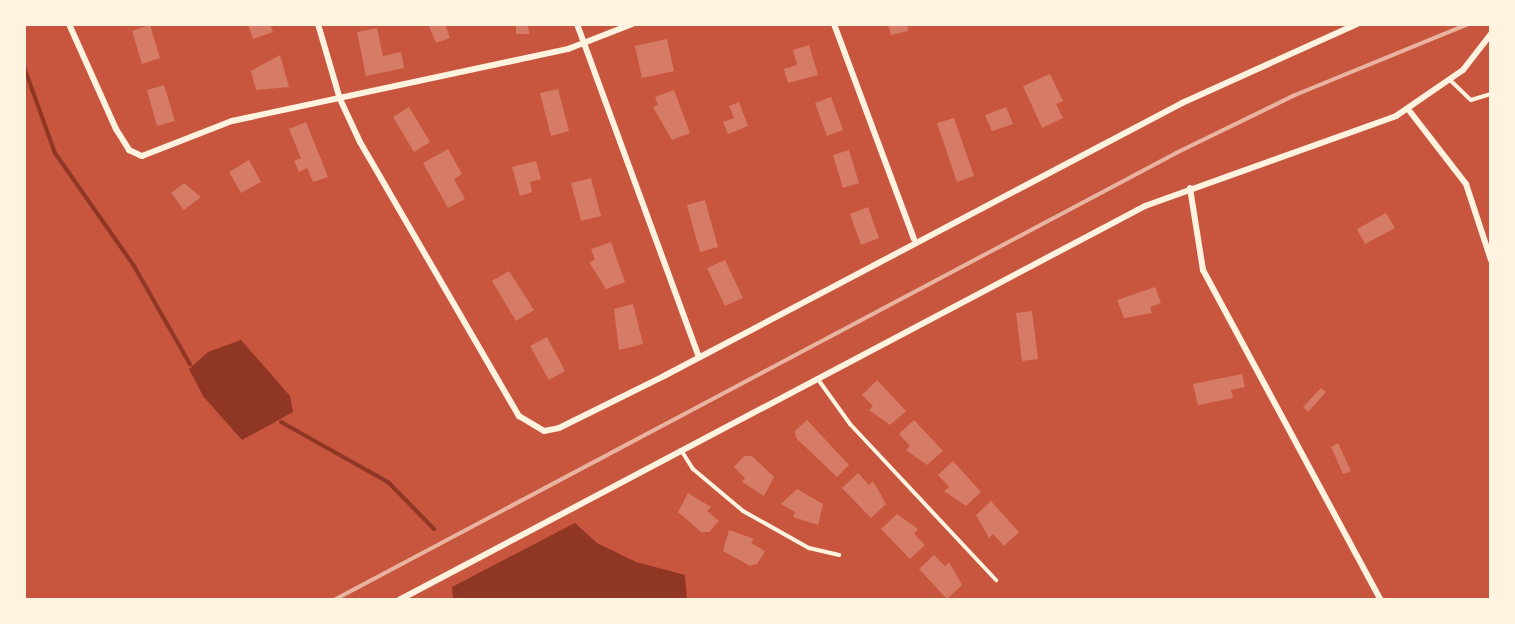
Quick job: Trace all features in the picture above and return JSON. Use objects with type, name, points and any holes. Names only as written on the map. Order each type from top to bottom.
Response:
[{"type":"street","points":[[69,24],[116,129],[129,150],[142,156],[232,122],[584,44],[632,24]]},
{"type":"street","points":[[318,24],[340,99],[519,416],[535,429],[560,428],[914,239],[1182,103],[1357,24]]},
{"type":"street","points":[[577,24],[698,355]]},
{"type":"street","points":[[834,24],[914,239]]},
{"type":"street","points":[[399,600],[1109,224],[1190,188],[1331,143],[1408,109],[1450,80],[1476,57],[1491,34]]},
{"type":"street","points":[[1408,109],[1466,184],[1491,260]]},
{"type":"street","points":[[1190,188],[1203,270],[1381,600]]},
{"type":"lane","points":[[1450,80],[1471,100],[1491,94]]},
{"type":"lane","points":[[817,377],[850,424],[996,580]]},
{"type":"lane","points":[[681,449],[693,469],[743,511],[809,548],[839,555]]},
{"type":"shaded area","points":[[241,340],[290,396],[293,412],[242,440],[203,396],[189,369],[208,352]]},
{"type":"shaded area","points":[[575,523],[597,543],[636,562],[685,575],[687,600],[453,600],[452,587]]},
{"type":"building","points":[[248,24],[270,24],[273,32],[253,39]]},
{"type":"building","points":[[428,24],[445,24],[450,38],[436,43]]},
{"type":"building","points":[[516,24],[528,24],[529,34],[516,34]]},
{"type":"building","points":[[888,24],[907,24],[908,31],[891,35]]},
{"type":"building","points":[[150,25],[160,58],[142,64],[132,31]]},
{"type":"building","points":[[377,28],[383,56],[401,52],[404,68],[366,76],[357,32]]},
{"type":"building","points":[[667,39],[674,71],[642,78],[635,46]]},
{"type":"building","points":[[809,45],[818,75],[788,83],[784,69],[797,65],[793,50]]},
{"type":"building","points":[[280,55],[289,87],[256,90],[251,71]]},
{"type":"building","points":[[1050,74],[1063,101],[1056,104],[1063,118],[1042,128],[1023,86]]},
{"type":"building","points":[[164,85],[175,121],[157,126],[147,90]]},
{"type":"building","points":[[558,89],[569,131],[551,136],[540,93]]},
{"type":"building","points":[[674,90],[690,133],[672,140],[653,107],[658,105],[655,97]]},
{"type":"building","points":[[831,97],[843,130],[827,136],[815,103]]},
{"type":"building","points":[[739,102],[748,126],[728,134],[723,122],[734,118],[729,106]]},
{"type":"building","points":[[409,107],[430,142],[414,152],[393,117]]},
{"type":"building","points":[[1006,107],[1013,124],[992,131],[985,115]]},
{"type":"building","points":[[954,118],[974,176],[957,182],[937,123]]},
{"type":"building","points":[[306,122],[328,177],[313,182],[307,168],[299,172],[294,161],[301,158],[289,129]]},
{"type":"building","points":[[448,149],[462,174],[454,179],[465,199],[448,208],[423,163]]},
{"type":"building","points":[[849,150],[859,183],[843,188],[833,155]]},
{"type":"building","points":[[249,160],[261,182],[241,193],[229,172]]},
{"type":"building","points":[[536,161],[541,179],[530,182],[532,192],[520,196],[512,167]]},
{"type":"building","points":[[591,178],[601,216],[581,221],[571,183]]},
{"type":"building","points":[[184,183],[201,197],[184,210],[171,193]]},
{"type":"building","points":[[705,200],[718,247],[700,252],[687,205]]},
{"type":"building","points":[[868,207],[879,238],[861,245],[850,214]]},
{"type":"building","points":[[1386,213],[1395,228],[1365,244],[1357,229]]},
{"type":"building","points":[[611,242],[625,282],[606,289],[589,262],[595,260],[591,249]]},
{"type":"building","points":[[725,260],[743,298],[725,306],[707,268]]},
{"type":"building","points":[[509,271],[534,310],[516,321],[492,281]]},
{"type":"building","points":[[1155,287],[1161,303],[1150,307],[1152,313],[1124,318],[1117,300]]},
{"type":"building","points":[[633,304],[643,344],[619,350],[614,309]]},
{"type":"building","points":[[1032,311],[1038,359],[1022,361],[1016,313]]},
{"type":"building","points":[[547,337],[565,371],[549,380],[530,346]]},
{"type":"building","points":[[1242,374],[1245,387],[1231,390],[1233,398],[1198,405],[1193,384]]},
{"type":"building","points":[[877,380],[906,411],[890,425],[869,410],[873,406],[862,395]]},
{"type":"building","points":[[1321,388],[1326,392],[1308,412],[1303,407]]},
{"type":"building","points":[[807,420],[849,465],[837,477],[796,438],[795,431]]},
{"type":"building","points":[[914,420],[943,451],[927,465],[906,450],[910,446],[899,434]]},
{"type":"building","points":[[1338,443],[1351,471],[1343,474],[1331,447]]},
{"type":"building","points":[[744,456],[752,456],[774,477],[764,496],[742,482],[745,478],[734,467]]},
{"type":"building","points":[[953,461],[981,492],[966,506],[944,491],[949,487],[938,475]]},
{"type":"building","points":[[858,473],[869,485],[873,481],[886,504],[871,518],[842,488]]},
{"type":"building","points":[[797,489],[823,504],[818,525],[793,517],[795,512],[781,504]]},
{"type":"building","points":[[688,493],[711,507],[707,511],[719,521],[709,532],[701,532],[678,512]]},
{"type":"building","points":[[991,501],[1019,532],[1004,546],[993,534],[989,538],[976,515]]},
{"type":"building","points":[[897,514],[918,529],[914,534],[925,545],[910,559],[881,529]]},
{"type":"building","points":[[729,530],[754,539],[751,543],[765,551],[757,564],[750,566],[723,551]]},
{"type":"building","points":[[934,555],[945,566],[949,562],[962,585],[947,599],[919,569]]},
{"type":"waterway","points":[[24,67],[55,153],[134,266],[190,364]]},
{"type":"waterway","points":[[281,422],[388,482],[434,529]]},
{"type":"railway","points":[[334,600],[1176,153],[1295,95],[1468,24]]}]
